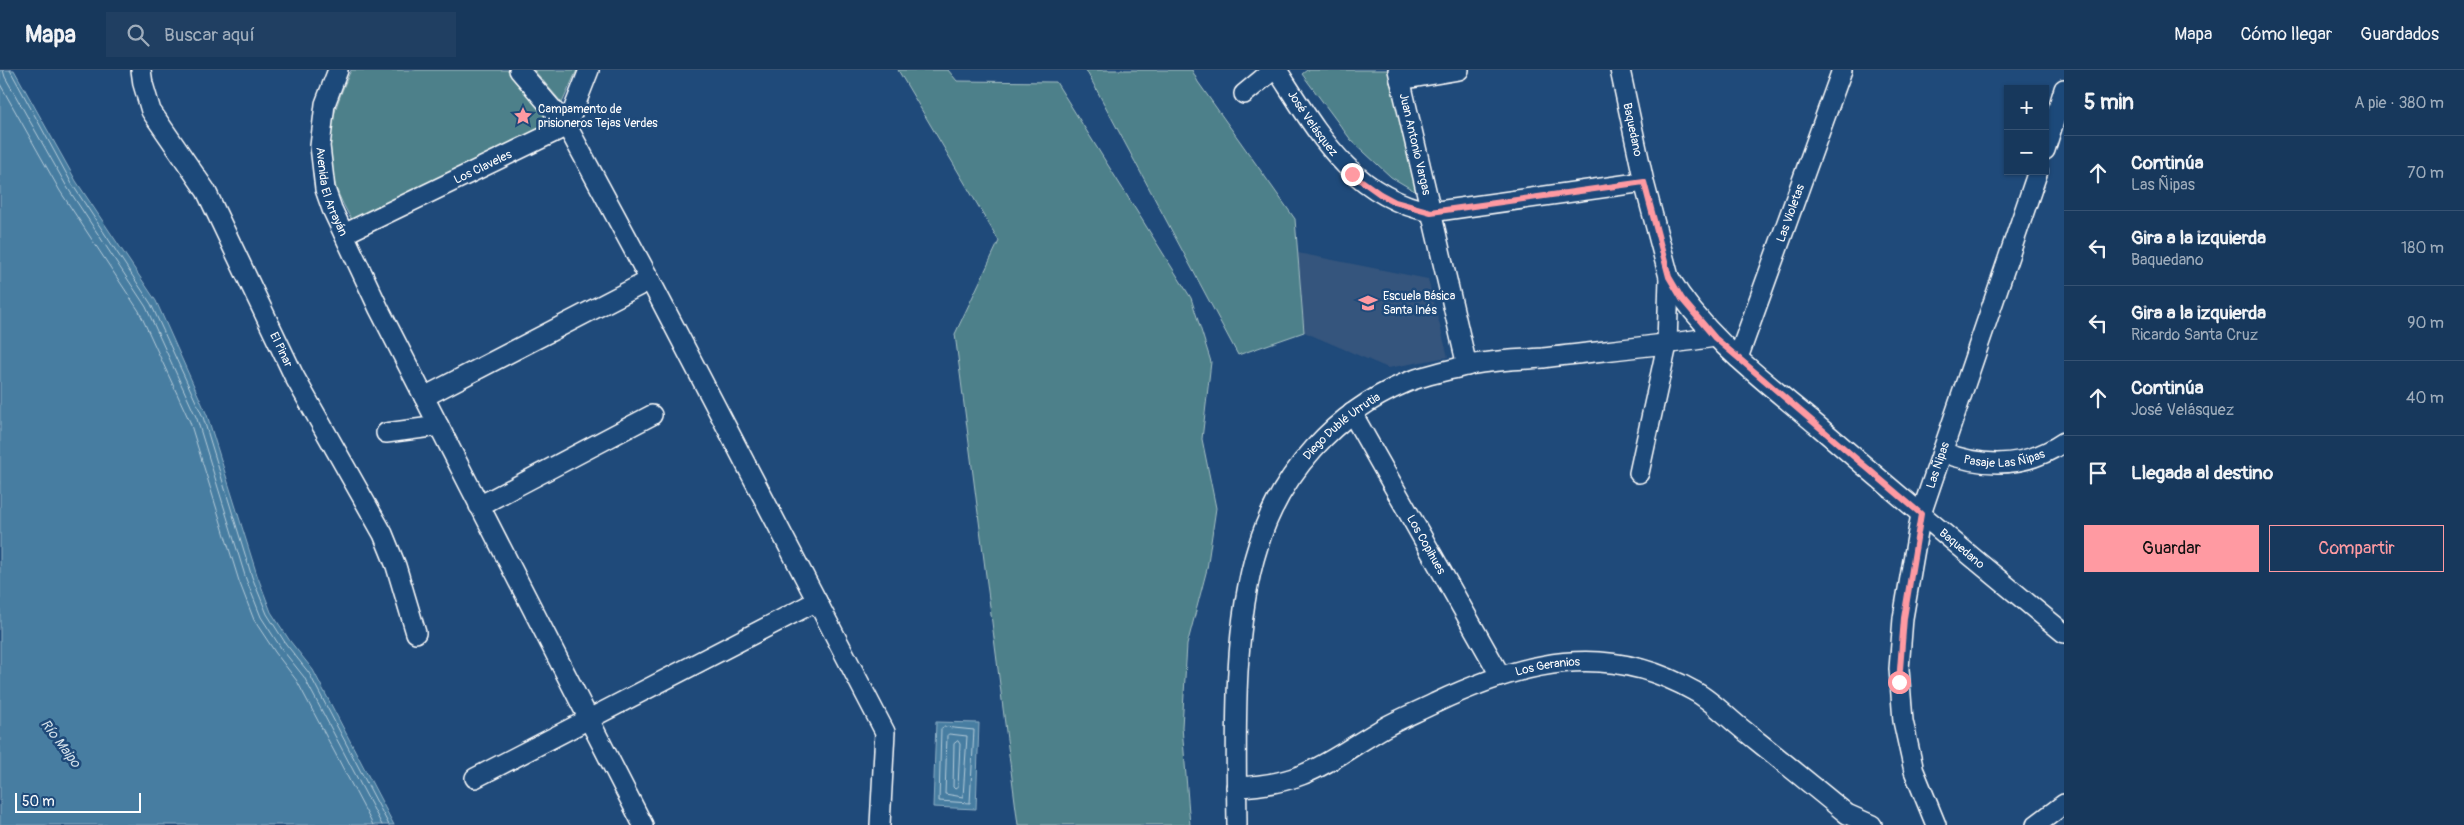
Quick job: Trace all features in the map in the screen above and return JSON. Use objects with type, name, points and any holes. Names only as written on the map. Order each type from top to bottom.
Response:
[{"type":"street","name":"El Pinar","points":[[142,70],[143,84],[151,110],[206,192],[294,376],[383,534],[399,574],[416,633]]},
{"type":"street","name":"Avenida El Arrayán","points":[[338,70],[325,104],[320,146],[325,189],[332,209],[378,309],[643,825]]},
{"type":"street","points":[[518,70],[567,126],[650,280],[885,732],[880,825]]},
{"type":"street","points":[[567,126],[589,70]]},
{"type":"street","points":[[1244,94],[1273,70]]},
{"type":"street","name":"José Velásquez","points":[[1277,70],[1303,111],[1352,174],[1395,202],[1431,212]]},
{"type":"street","points":[[1399,75],[1458,70]]},
{"type":"street","name":"Baquedano","points":[[1620,70],[1644,182],[1669,277],[1682,299],[1715,338],[2064,633]]},
{"type":"street","name":"Las Violetas","points":[[1738,358],[1842,70]]},
{"type":"street","name":"Juan Antonio Vargas","points":[[1399,75],[1467,366]]},
{"type":"street","points":[[2049,142],[2060,119],[2064,89]]},
{"type":"street","name":"Los Claveles","points":[[344,234],[567,126]]},
{"type":"street","name":"Las Ñipas","points":[[1936,825],[1914,771],[1907,746],[1900,695],[1900,644],[1921,514],[2037,175]]},
{"type":"street","points":[[1431,212],[1644,182]]},
{"type":"street","name":"Baquedano","points":[[1639,473],[1667,345],[1669,277]]},
{"type":"street","points":[[424,398],[650,280]]},
{"type":"street","name":"Diego Dublé Urrutia","points":[[1236,787],[1239,666],[1246,596],[1258,545],[1279,498],[1293,476],[1325,437],[1352,413],[1407,382],[1467,366],[1667,345],[1715,338]]},
{"type":"street","name":"Los Copihues","points":[[1352,413],[1500,676]]},
{"type":"street","points":[[479,506],[652,415]]},
{"type":"street","points":[[386,433],[439,426]]},
{"type":"street","name":"Pasaje Las Ñipas","points":[[1942,452],[1975,462],[2004,464],[2041,456],[2064,442]]},
{"type":"street","points":[[475,778],[817,601]]},
{"type":"street","name":"Los Geranios","points":[[1236,787],[1265,786],[1302,776],[1319,769],[1388,726],[1500,676],[1547,664],[1571,661],[1619,664],[1659,674],[1696,692],[1842,819],[1872,825]]},
{"type":"street","points":[[1236,787],[1237,825]]},
{"type":"street","points":[[2036,825],[2064,804]]},
{"type":"shaded area","name":"Escuela Básica Santa Inés","points":[[1298,253],[1428,279],[1448,357],[1388,368],[1304,332]]},
{"type":"green space","points":[[351,70],[508,70],[554,123],[352,220],[341,200],[334,181],[329,145],[336,109]]},
{"type":"green space","points":[[534,70],[577,70],[562,103]]},
{"type":"green space","points":[[898,70],[948,70],[957,81],[1056,82],[1191,298],[1211,362],[1202,439],[1216,508],[1207,569],[1187,645],[1182,727],[1190,825],[1018,825],[955,334],[999,241]]},
{"type":"green space","points":[[1086,70],[1192,70],[1198,82],[1295,219],[1304,332],[1238,355]]},
{"type":"green space","points":[[1307,70],[1393,70],[1418,193],[1391,177],[1351,140],[1302,74]]},
{"type":"water","name":"Río Maipo","points":[[0,70],[14,70],[76,181],[156,301],[207,415],[257,575],[271,612],[290,641],[313,670],[394,825],[0,825]]},
{"type":"water","points":[[936,722],[979,723],[976,809],[933,807]]},
{"type":"place","name":"Campamento de prisioneros Tejas Verdes","points":[[523,116]]},
{"type":"place","name":"Escuela Básica Santa Inés","points":[[1368,303]]},
{"type":"route","points":[[1352,174],[1366,185],[1395,202],[1431,212],[1644,182],[1669,277],[1682,299],[1715,338],[1921,514],[1900,644],[1899,682]]}]
